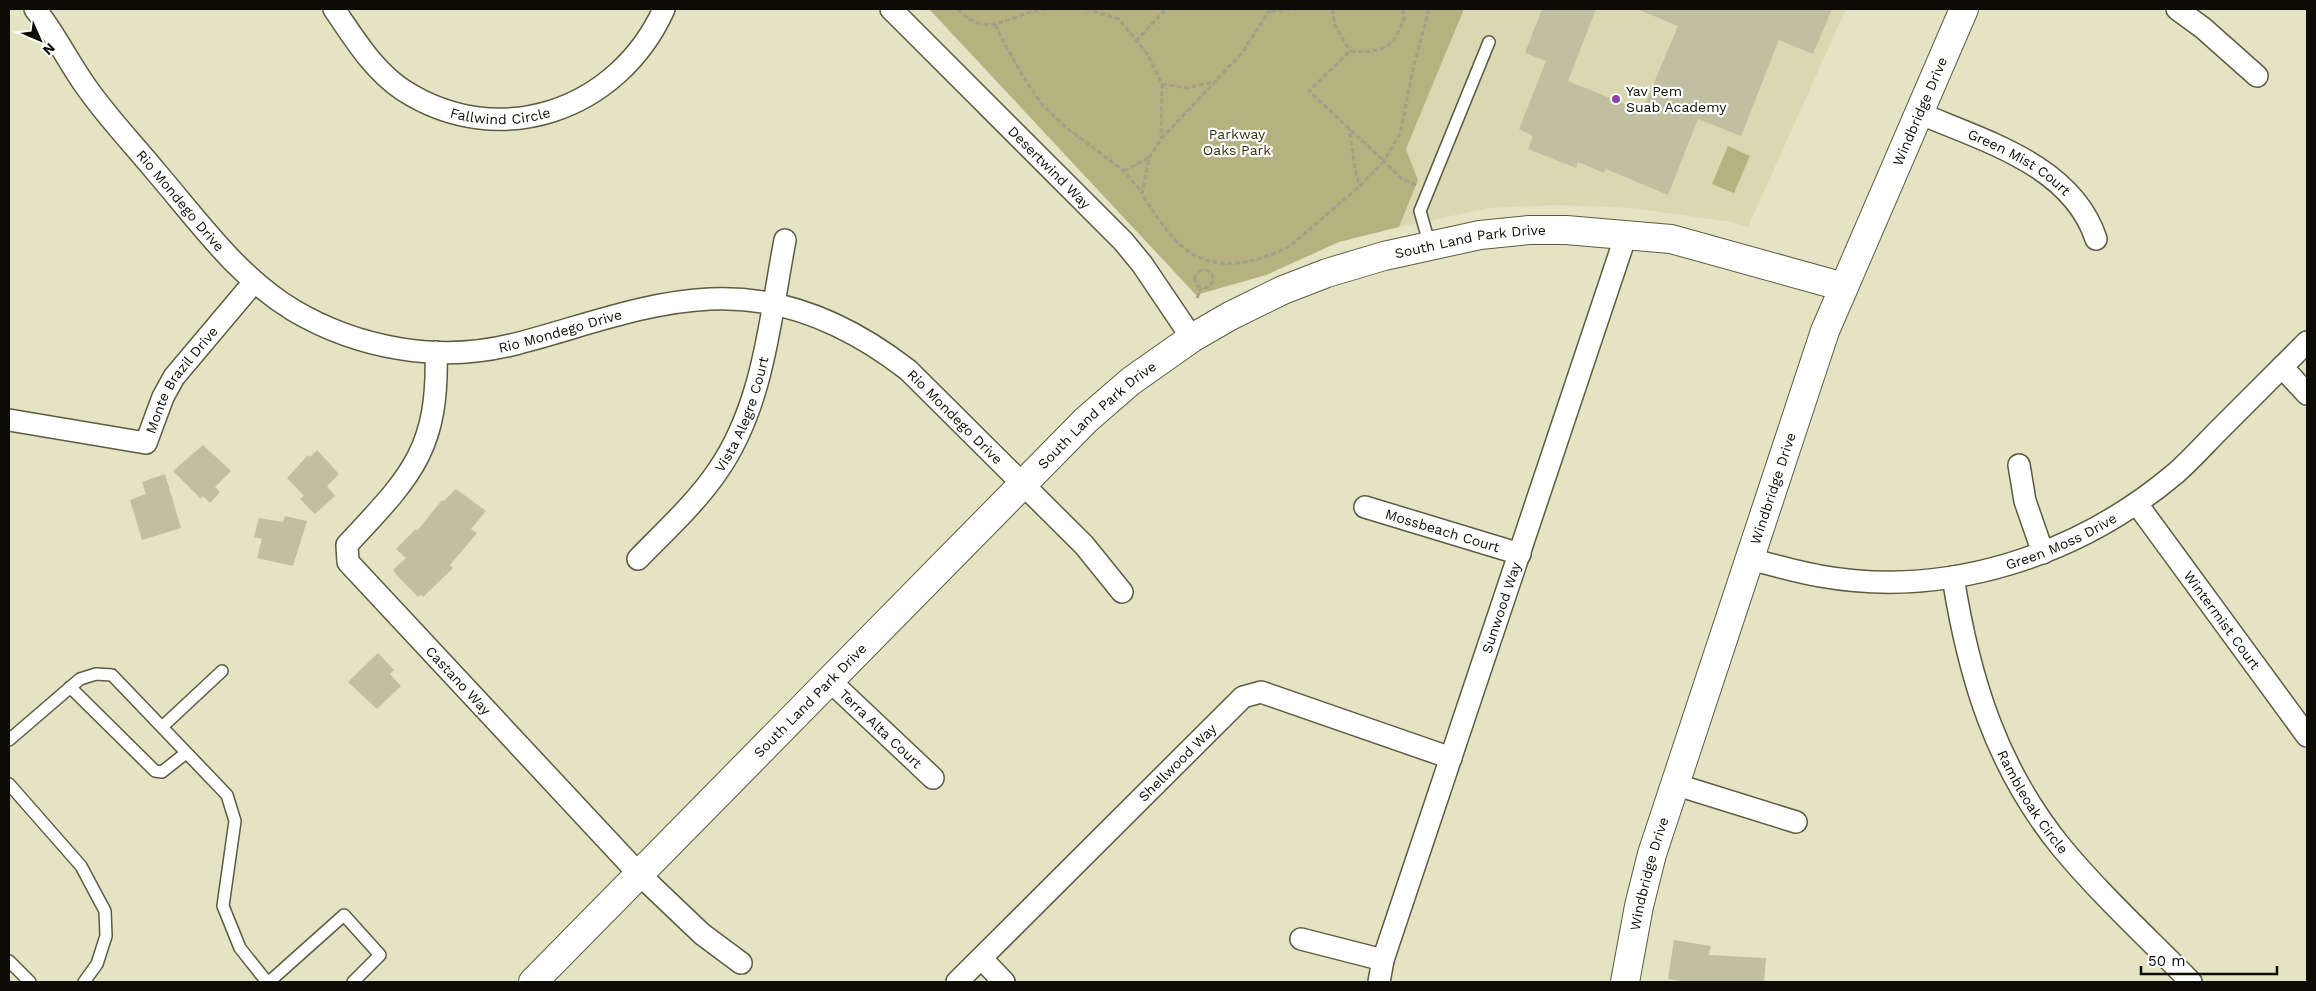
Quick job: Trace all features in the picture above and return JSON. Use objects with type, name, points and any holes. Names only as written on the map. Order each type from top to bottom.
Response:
[{"type":"street","name":"Rio Mondego Drive","points":[[35,9],[48,25],[87,89],[232,262],[254,282],[293,310],[325,327],[359,340],[394,348],[436,352],[508,346],[677,302],[712,299],[746,300],[772,304],[819,317],[851,331],[880,349],[908,370],[1084,545],[1122,592]]},
{"type":"street","name":"Fallwind Circle","points":[[334,9],[377,68],[401,89],[426,103],[450,112],[476,118],[509,119],[553,111],[599,89],[628,65],[642,48],[664,9]]},
{"type":"street","name":"Desertwind Way","points":[[891,9],[1123,241],[1142,264],[1192,338]]},
{"type":"street","name":"Windbridge Drive","points":[[1625,982],[1639,906],[1674,784],[1825,331],[1964,9]]},
{"type":"street","points":[[2177,9],[2203,28],[2257,76]]},
{"type":"street","name":"Green Mist Court","points":[[1919,113],[2014,153],[2043,171],[2069,193],[2081,207],[2090,223],[2096,240]]},
{"type":"street","name":"South Land Park Drive","points":[[533,982],[1086,420],[1131,381],[1192,338],[1230,316],[1283,290],[1327,273],[1384,256],[1480,235],[1529,230],[1566,230],[1671,239],[1699,245],[1844,287]]},
{"type":"street","name":"Sunwood Way","points":[[1379,982],[1383,960],[1626,235]]},
{"type":"street","name":"Vista Alegre Court","points":[[638,559],[696,499],[718,471],[736,440],[748,412],[758,378],[785,240]]},
{"type":"street","name":"Monte Brazil Drive","points":[[9,420],[146,443],[163,397],[174,377],[254,282]]},
{"type":"street","name":"Green Moss Drive","points":[[1750,559],[1821,576],[1866,581],[1904,582],[1953,577],[2000,568],[2043,553],[2098,528],[2137,504],[2177,472],[2307,342]]},
{"type":"street","name":"Castano Way","points":[[436,352],[436,398],[432,421],[423,449],[409,474],[393,496],[346,545],[348,562],[639,874],[702,934],[741,963]]},
{"type":"street","points":[[2282,367],[2307,394]]},
{"type":"street","points":[[2019,465],[2026,501],[2043,553]]},
{"type":"street","name":"Wintermist Court","points":[[2137,504],[2307,736]]},
{"type":"street","name":"Mossbeach Court","points":[[1365,507],[1520,554]]},
{"type":"street","name":"Rambleoak Circle","points":[[1953,577],[1962,634],[1975,685],[1994,734],[2017,782],[2062,847],[2095,885],[2191,982]]},
{"type":"street","name":"Terra Alta Court","points":[[829,680],[932,778]]},
{"type":"street","name":"Shellwood Way","points":[[957,982],[1243,697],[1261,692],[1451,758]]},
{"type":"street","points":[[1674,784],[1796,822]]},
{"type":"street","points":[[1302,939],[1383,960]]},
{"type":"street","points":[[982,958],[1004,982]]},
{"type":"lane","points":[[1430,246],[1420,211],[1490,42]]},
{"type":"lane","points":[[162,728],[222,672]]},
{"type":"lane","points":[[9,740],[80,679],[96,674],[112,675],[227,795],[235,821],[223,906],[240,948],[268,982],[344,915],[380,955],[353,982]]},
{"type":"lane","points":[[70,687],[155,771],[162,772],[186,753]]},
{"type":"lane","points":[[9,784],[81,866],[104,911],[106,936],[97,964],[84,982]]},
{"type":"lane","points":[[9,961],[30,982]]},
{"type":"path","points":[[958,9],[976,24],[995,25],[1035,9],[1048,9]]},
{"type":"path","points":[[1086,9],[1120,19],[1148,56],[1162,84],[1161,139]]},
{"type":"path","points":[[1136,40],[1166,9]]},
{"type":"path","points":[[1142,194],[1149,158],[1161,139],[1242,53],[1271,10],[1297,9]]},
{"type":"path","points":[[1332,9],[1335,25],[1350,51]]},
{"type":"path","points":[[1402,9],[1405,15],[1398,36],[1387,47],[1370,52],[1350,51],[1309,90],[1348,125],[1401,178],[1416,185]]},
{"type":"path","points":[[995,25],[1022,76],[1043,106],[1067,128],[1124,171],[1153,212],[1188,251],[1208,261],[1243,264],[1278,253],[1290,246],[1322,221],[1384,161],[1400,134],[1413,69],[1428,9]]},
{"type":"path","points":[[1162,84],[1187,88],[1217,81]]},
{"type":"path","points":[[1348,125],[1352,142],[1355,173],[1360,186]]},
{"type":"path","points":[[1124,171],[1149,158]]},
{"type":"path","points":[[1206,270],[1208,261]]},
{"type":"path","points":[[1206,270],[1211,273],[1213,282],[1210,287],[1201,288],[1196,284],[1194,278],[1199,271],[1206,270]]},
{"type":"path","points":[[1198,298],[1201,288]]},
{"type":"shaded area","name":"Yav Pem Suab Academy","points":[[1464,9],[1846,9],[1748,227],[1732,222],[1632,208],[1557,205],[1489,208],[1399,227],[1418,180],[1406,149]]},
{"type":"green space","name":"Parkway Oaks Park","points":[[929,9],[1464,9],[1406,149],[1418,180],[1399,227],[1339,242],[1266,275],[1196,295]]},
{"type":"green space","points":[[1728,146],[1750,156],[1734,193],[1712,184]]},
{"type":"building","points":[[1542,9],[1596,9],[1568,81],[1642,111],[1678,26],[1637,9],[1832,9],[1813,54],[1779,40],[1741,136],[1698,119],[1668,195],[1606,169],[1604,173],[1578,162],[1576,168],[1528,149],[1533,136],[1519,129],[1546,61],[1525,53]]},
{"type":"building","points":[[203,445],[231,471],[215,487],[220,492],[210,503],[203,496],[201,499],[173,471]]},
{"type":"building","points":[[317,450],[339,474],[327,486],[335,496],[315,514],[300,499],[304,496],[287,478],[308,455],[310,457]]},
{"type":"building","points":[[165,474],[181,528],[142,540],[130,500],[146,494],[142,482]]},
{"type":"building","points":[[456,489],[486,511],[471,529],[477,533],[450,565],[453,568],[423,597],[421,595],[418,597],[394,572],[394,569],[406,558],[396,549],[416,529],[417,531],[442,500],[444,501]]},
{"type":"building","points":[[285,516],[307,521],[293,566],[257,558],[262,539],[254,537],[259,518],[283,522]]},
{"type":"building","points":[[378,653],[394,670],[390,674],[401,686],[377,709],[348,682]]},
{"type":"building","points":[[1674,940],[1711,946],[1709,955],[1766,958],[1764,982],[1685,982],[1668,979]]},
{"type":"place","name":"Yav Pem Suab Academy","points":[[1616,99]]}]
